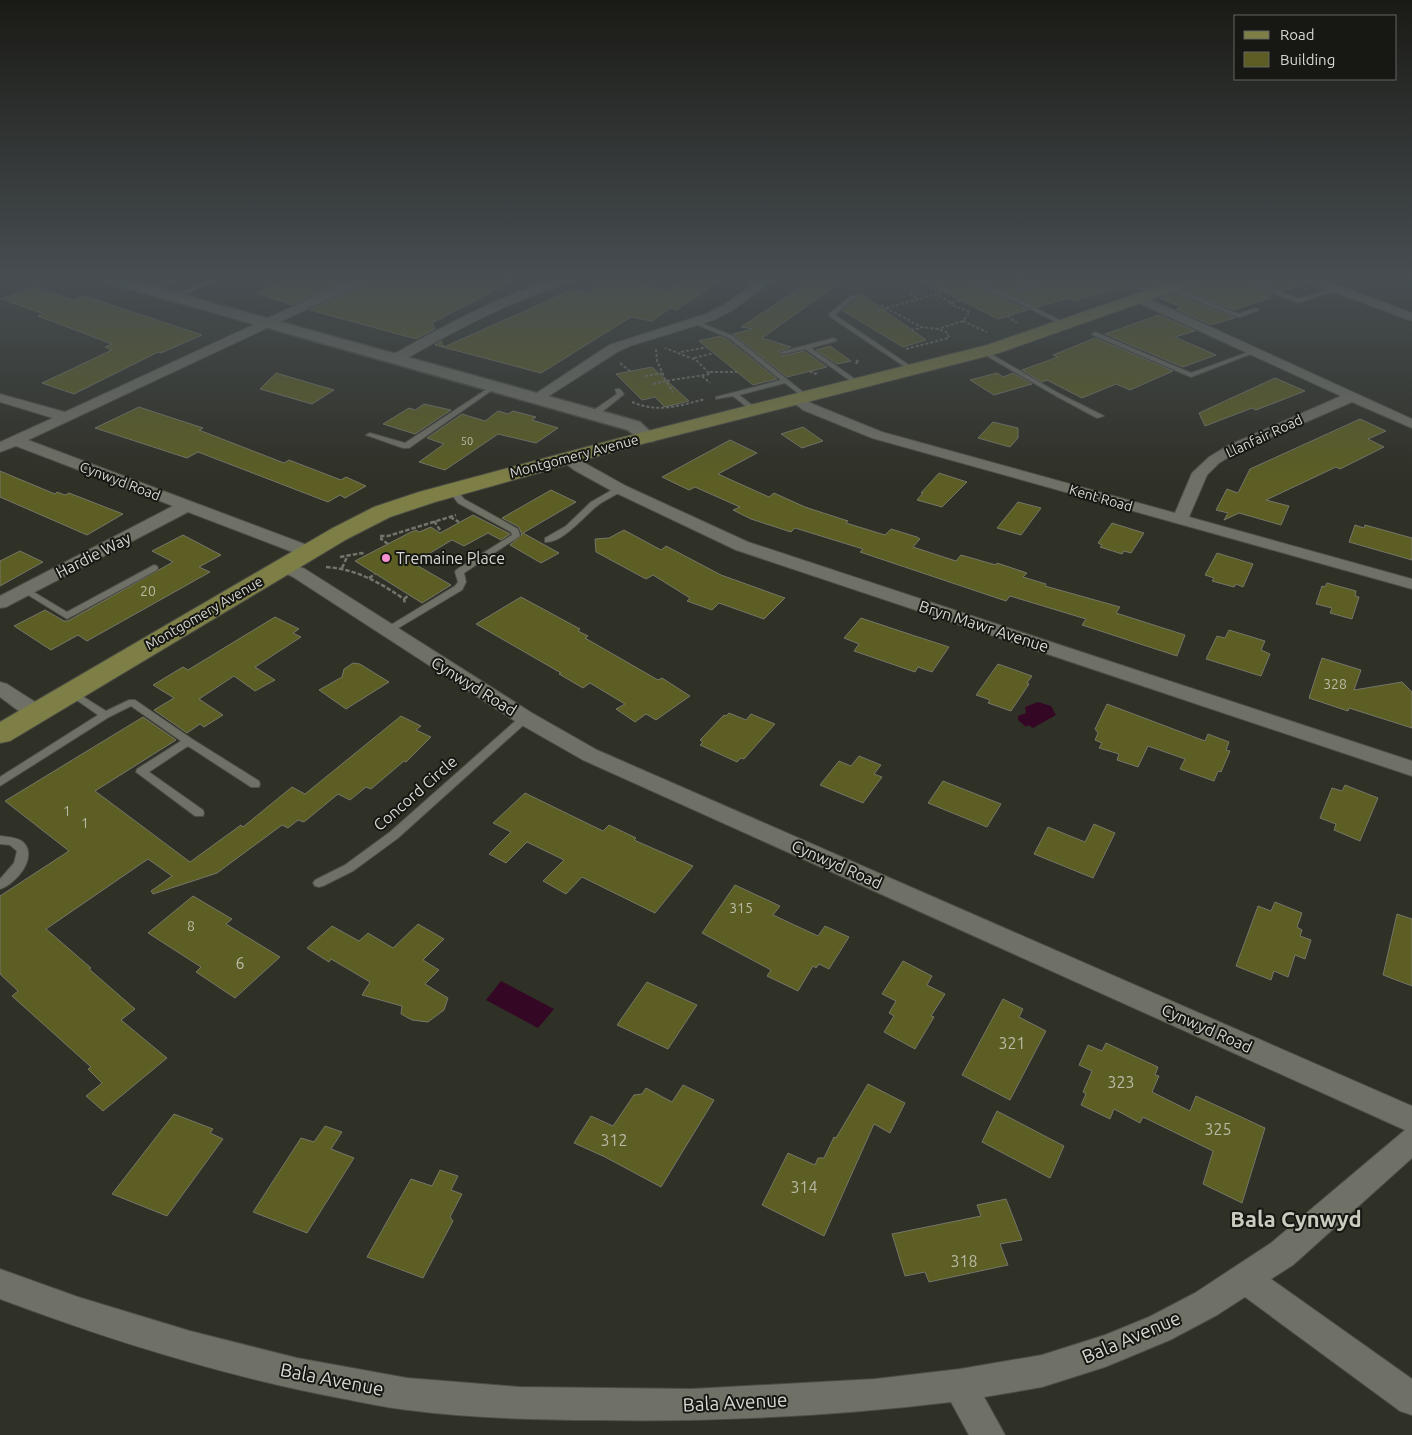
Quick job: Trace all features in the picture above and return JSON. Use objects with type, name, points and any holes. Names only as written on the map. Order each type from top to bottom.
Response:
[{"type":"main road","name":"Montgomery Avenue","points":[[0,734],[284,566],[314,560],[339,534],[382,512],[452,490],[567,458],[753,410],[796,392],[857,383],[913,370],[967,347]]},
{"type":"street","points":[[0,448],[216,347]]},
{"type":"street","points":[[358,347],[634,426],[647,437]]},
{"type":"street","points":[[397,358],[418,347]]},
{"type":"street","points":[[536,398],[616,347]]},
{"type":"street","points":[[1242,347],[1412,424]]},
{"type":"street","name":"Kent Road","points":[[796,392],[808,407],[877,435],[1412,584]]},
{"type":"street","name":"Llanfair Road","points":[[1180,520],[1200,473],[1214,460],[1232,449],[1351,397]]},
{"type":"street","points":[[0,398],[66,417]]},
{"type":"street","name":"Cynwyd Road","points":[[16,441],[186,506],[314,560]]},
{"type":"street","name":"Bryn Mawr Avenue","points":[[567,458],[579,467],[620,489],[742,546],[1412,769]]},
{"type":"street","name":"Hardie Way","points":[[0,603],[186,506]]},
{"type":"street","name":"Cynwyd Road","points":[[284,566],[299,573],[525,718],[590,754],[1391,1109],[1412,1120]]},
{"type":"street","points":[[0,688],[36,712]]},
{"type":"street","name":"Bala Avenue","points":[[0,1284],[78,1313],[190,1346],[297,1374],[407,1394],[519,1403],[692,1405],[875,1395],[960,1385],[1042,1371],[1105,1351],[1159,1329],[1206,1304],[1282,1254],[1314,1228],[1412,1140]]},
{"type":"street","points":[[1246,1279],[1412,1399]]},
{"type":"street","points":[[960,1385],[988,1435]]},
{"type":"lane","points":[[743,347],[796,392]]},
{"type":"lane","points":[[784,352],[806,347],[857,383]]},
{"type":"lane","points":[[879,347],[913,370]]},
{"type":"lane","points":[[996,347],[1058,395],[1100,416]]},
{"type":"lane","points":[[1126,347],[1191,374],[1253,352]]},
{"type":"lane","points":[[370,435],[406,446],[495,386]]},
{"type":"lane","points":[[718,398],[734,394],[796,392]]},
{"type":"lane","points":[[594,414],[618,393]]},
{"type":"lane","points":[[734,394],[753,410]]},
{"type":"lane","points":[[548,540],[569,528],[594,504],[620,489]]},
{"type":"lane","points":[[388,631],[459,588],[462,582],[459,572],[516,536],[511,529],[461,501],[452,490]]},
{"type":"lane","points":[[24,590],[67,616],[154,568]]},
{"type":"lane","points":[[71,692],[105,716]]},
{"type":"lane","points":[[0,782],[105,716],[132,702],[255,784]]},
{"type":"lane","name":"Concord Circle","points":[[319,884],[349,868],[394,835],[525,718]]},
{"type":"lane","points":[[188,741],[141,772],[199,813]]},
{"type":"lane","points":[[0,840],[14,843],[21,848],[23,855],[22,863],[17,872],[0,885]]},
{"type":"path","points":[[656,347],[655,353],[666,381],[673,392]]},
{"type":"path","points":[[680,352],[707,347]]},
{"type":"path","points":[[889,354],[915,347]]},
{"type":"path","points":[[664,348],[693,358],[710,372]]},
{"type":"path","points":[[693,358],[714,353]]},
{"type":"path","points":[[653,384],[702,376],[710,374],[710,372],[737,372]]},
{"type":"path","points":[[645,376],[664,373]]},
{"type":"path","points":[[702,376],[710,383]]},
{"type":"path","points":[[618,393],[644,409],[657,411],[709,398],[718,398]]},
{"type":"path","points":[[378,534],[383,536],[400,532],[475,509]]},
{"type":"path","points":[[449,517],[459,522]]},
{"type":"path","points":[[434,521],[440,530]]},
{"type":"path","points":[[411,528],[413,532]]},
{"type":"path","points":[[400,532],[405,535]]},
{"type":"path","points":[[383,536],[381,540],[388,544]]},
{"type":"path","points":[[339,557],[347,558],[362,553],[365,556]]},
{"type":"path","points":[[342,568],[347,558]]},
{"type":"path","points":[[314,560],[357,571],[404,599],[406,606]]},
{"type":"path","points":[[369,578],[375,574]]},
{"type":"path","points":[[387,588],[392,585]]},
{"type":"path","points":[[404,599],[409,596]]},
{"type":"shaded area","points":[[1038,702],[1051,706],[1056,715],[1033,728],[1028,725],[1026,727],[1018,720],[1018,716],[1026,713],[1025,707]]},
{"type":"shaded area","points":[[501,981],[554,1009],[538,1028],[486,1000]]},
{"type":"building","points":[[105,347],[175,347],[161,353],[158,352],[74,394],[42,383],[112,350]]},
{"type":"building","points":[[442,347],[583,347],[541,373]]},
{"type":"building","points":[[706,347],[737,347],[777,379],[753,385]]},
{"type":"building","points":[[749,347],[791,347],[778,351],[782,356],[804,351],[827,367],[787,377]]},
{"type":"building","points":[[831,347],[851,361],[837,364],[816,350]]},
{"type":"building","points":[[1073,347],[1116,347],[1173,371],[1130,390],[1116,384],[1082,398],[1047,380],[1042,382],[1022,370],[1058,357],[1053,355]]},
{"type":"building","points":[[1136,347],[1198,347],[1216,355],[1183,367]]},
{"type":"building","points":[[652,367],[689,401],[665,407],[655,397],[642,400],[616,374]]},
{"type":"building","points":[[276,373],[334,390],[312,404],[260,389]]},
{"type":"building","points":[[997,373],[1003,377],[1013,373],[1032,384],[994,395],[970,380]]},
{"type":"building","points":[[1275,378],[1305,391],[1256,410],[1252,408],[1205,426],[1199,413]]},
{"type":"building","points":[[424,404],[451,410],[415,434],[383,424],[409,408],[415,410]]},
{"type":"building","points":[[139,407],[203,428],[199,430],[284,463],[289,460],[341,480],[346,477],[366,486],[345,498],[340,495],[328,502],[198,452],[187,458],[95,428]]},
{"type":"building","points":[[498,411],[508,414],[513,411],[536,417],[532,420],[558,428],[536,443],[498,434],[445,470],[419,462],[444,444],[427,438],[462,414],[485,421]]},
{"type":"building","points":[[1360,419],[1386,431],[1368,439],[1384,447],[1340,469],[1336,467],[1266,500],[1289,506],[1281,525],[1239,513],[1224,520],[1228,513],[1216,510],[1227,489],[1238,493],[1250,469]]},
{"type":"building","points":[[993,422],[1018,428],[1018,438],[1010,447],[978,438]]},
{"type":"building","points":[[803,427],[823,441],[802,448],[781,434]]},
{"type":"building","points":[[730,440],[757,453],[718,474],[769,497],[774,493],[805,507],[848,521],[846,523],[885,535],[891,529],[917,537],[920,539],[913,547],[956,561],[961,555],[996,565],[997,563],[1027,573],[1023,577],[1046,584],[1045,586],[1120,607],[1116,613],[1185,635],[1177,656],[1082,625],[1086,619],[1010,596],[1006,601],[860,552],[863,549],[795,528],[791,532],[751,519],[733,510],[740,507],[695,487],[689,490],[662,477]]},
{"type":"building","points":[[0,471],[55,494],[57,492],[65,495],[69,493],[123,514],[87,535],[0,497]]},
{"type":"building","points":[[939,473],[967,482],[942,507],[917,500],[923,493],[921,493]]},
{"type":"building","points":[[551,490],[576,502],[523,533],[559,553],[541,563],[510,545],[522,535],[519,527],[502,518]]},
{"type":"building","points":[[1018,502],[1041,508],[1021,535],[997,528]]},
{"type":"building","name":"Tremaine Place","points":[[473,515],[510,534],[501,540],[488,533],[464,546],[452,540],[413,563],[451,585],[422,603],[355,561],[416,530],[419,532],[431,527],[440,533]]},
{"type":"building","points":[[1112,523],[1144,533],[1131,553],[1124,551],[1122,554],[1100,547],[1102,545],[1098,543]]},
{"type":"building","points":[[1355,525],[1364,528],[1365,525],[1412,538],[1412,560],[1349,542]]},
{"type":"building","points":[[624,530],[661,550],[666,546],[721,575],[785,598],[764,619],[719,603],[712,610],[687,601],[690,598],[653,575],[646,579],[596,552],[595,539],[609,538]]},
{"type":"building","points":[[183,535],[221,555],[199,567],[210,572],[87,641],[78,635],[51,650],[14,626],[45,610],[64,621],[68,621],[173,562],[152,551]]},
{"type":"building","points":[[20,551],[43,562],[0,586],[0,561]]},
{"type":"building","points":[[1217,553],[1253,564],[1243,587],[1236,584],[1234,587],[1212,581],[1214,578],[1205,575]]},
{"type":"building","points":[[1327,583],[1356,591],[1355,596],[1359,597],[1352,619],[1330,613],[1332,608],[1316,604],[1322,586],[1325,587]]},
{"type":"building","points":[[521,597],[580,629],[578,631],[588,636],[585,638],[658,680],[662,678],[690,696],[656,720],[646,714],[635,722],[616,709],[625,704],[590,683],[583,688],[559,674],[561,673],[476,624]]},
{"type":"building","points":[[275,617],[299,629],[293,633],[301,637],[255,667],[275,680],[255,691],[234,676],[199,699],[223,715],[204,727],[200,724],[187,733],[154,710],[174,698],[153,685],[183,667],[188,670]]},
{"type":"building","points":[[861,618],[949,647],[932,672],[918,667],[915,672],[854,651],[859,644],[844,638]]},
{"type":"building","points":[[1229,630],[1265,641],[1261,650],[1270,654],[1261,676],[1206,659],[1217,636],[1225,638]]},
{"type":"building","points":[[1322,658],[1361,670],[1354,690],[1402,682],[1412,692],[1412,728],[1349,708],[1348,711],[1309,698]]},
{"type":"building","points":[[353,663],[360,664],[389,682],[346,709],[319,690],[342,677],[344,669]]},
{"type":"building","points":[[998,664],[1032,676],[1027,683],[1029,684],[1011,711],[988,703],[990,700],[976,695]]},
{"type":"building","points":[[1107,704],[1205,741],[1208,734],[1229,742],[1226,750],[1230,751],[1221,772],[1218,771],[1214,781],[1180,769],[1185,759],[1148,746],[1138,767],[1117,760],[1119,754],[1099,748],[1102,743],[1095,740],[1098,733],[1095,729]]},
{"type":"building","points":[[729,713],[746,720],[751,714],[775,724],[744,759],[741,758],[737,762],[700,745],[703,742],[700,740],[724,715],[726,716]]},
{"type":"building","points":[[401,716],[421,726],[416,730],[431,737],[406,762],[404,761],[371,789],[366,787],[350,800],[338,794],[304,822],[298,820],[288,828],[282,825],[217,873],[153,894],[151,891],[172,876],[148,859],[46,929],[135,1009],[121,1020],[167,1058],[103,1111],[86,1096],[102,1083],[88,1069],[91,1067],[12,996],[18,991],[0,974],[0,896],[69,851],[5,801],[143,717],[176,740],[95,791],[190,862],[241,825],[243,827],[292,787],[305,794]]},
{"type":"building","points":[[859,756],[881,765],[874,774],[882,777],[863,803],[820,785],[839,761],[851,766]]},
{"type":"building","points":[[943,781],[1001,804],[987,827],[928,803]]},
{"type":"building","points":[[1345,785],[1378,798],[1360,841],[1334,830],[1336,824],[1320,818],[1332,788],[1342,791]]},
{"type":"building","points":[[525,793],[603,831],[609,825],[636,838],[634,840],[693,866],[655,913],[582,877],[566,894],[543,881],[564,860],[527,842],[506,863],[489,854],[511,832],[493,823]]},
{"type":"building","points":[[1094,824],[1115,833],[1093,878],[1034,854],[1048,827],[1085,842]]},
{"type":"building","points":[[735,885],[780,906],[773,915],[818,936],[825,926],[849,937],[829,969],[819,964],[816,968],[813,966],[798,991],[767,976],[771,970],[702,933]]},
{"type":"building","points":[[193,896],[232,919],[226,924],[280,957],[235,998],[196,972],[201,967],[148,933]]},
{"type":"building","points":[[1275,902],[1302,913],[1297,927],[1302,930],[1300,936],[1311,940],[1305,959],[1295,955],[1288,977],[1274,971],[1271,980],[1236,966],[1258,906],[1271,911]]},
{"type":"building","points":[[1397,914],[1412,919],[1412,986],[1383,975]]},
{"type":"building","points":[[418,924],[444,939],[423,960],[439,970],[425,984],[448,998],[444,1010],[428,1022],[412,1020],[401,1014],[402,1006],[362,995],[370,982],[331,959],[329,962],[307,948],[332,926],[359,941],[368,933],[393,948]]},
{"type":"building","points":[[903,961],[932,976],[927,985],[945,994],[931,1016],[934,1017],[915,1049],[884,1032],[894,1016],[889,1013],[896,1001],[882,994]]},
{"type":"building","points":[[647,982],[697,1005],[668,1049],[617,1025]]},
{"type":"building","points":[[1003,999],[1023,1009],[1019,1017],[1046,1031],[1010,1100],[962,1075]]},
{"type":"building","points":[[1106,1043],[1158,1067],[1155,1075],[1159,1076],[1152,1092],[1190,1111],[1196,1096],[1265,1128],[1242,1203],[1203,1184],[1213,1151],[1143,1117],[1140,1123],[1114,1109],[1110,1119],[1081,1105],[1086,1094],[1083,1092],[1092,1071],[1079,1065],[1088,1045],[1102,1051]]},
{"type":"building","points":[[868,1084],[905,1103],[890,1133],[874,1124],[824,1236],[762,1205],[788,1153],[815,1165],[818,1158],[824,1158],[834,1137],[836,1138]]},
{"type":"building","points":[[683,1085],[714,1100],[661,1187],[574,1143],[591,1116],[613,1126],[634,1095],[642,1094],[646,1088],[672,1102]]},
{"type":"building","points":[[997,1111],[1064,1146],[1050,1178],[982,1142]]},
{"type":"building","points":[[174,1114],[213,1129],[210,1133],[223,1139],[167,1216],[112,1194]]},
{"type":"building","points":[[325,1126],[342,1132],[331,1149],[354,1158],[307,1233],[253,1212],[301,1138],[314,1142]]},
{"type":"building","points":[[440,1170],[458,1176],[451,1190],[462,1194],[450,1217],[453,1221],[423,1278],[367,1257],[411,1179],[432,1186]]},
{"type":"building","points":[[1006,1199],[1022,1240],[1000,1244],[1008,1265],[929,1282],[925,1272],[905,1276],[892,1234],[981,1216],[977,1205]]},
{"type":"place","name":"Tremaine Place","points":[[386,558]]},
{"type":"district","name":"Bala Cynwyd","points":[[1296,1218]]}]
